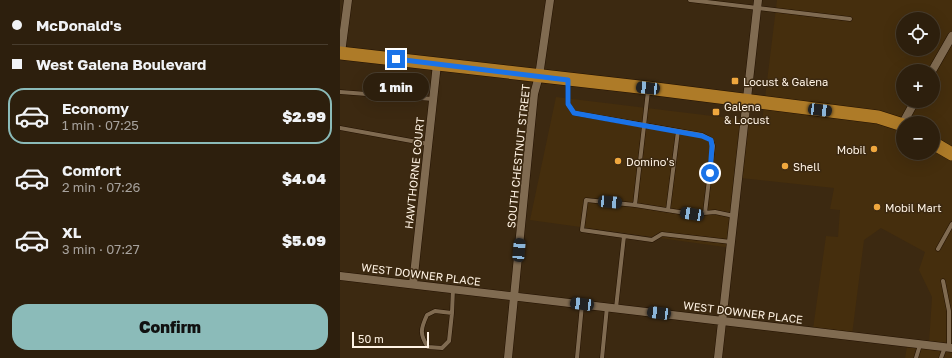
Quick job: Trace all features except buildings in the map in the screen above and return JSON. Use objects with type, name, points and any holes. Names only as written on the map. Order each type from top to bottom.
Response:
[{"type":"main road","points":[[340,53],[648,88],[878,117],[896,122]]},
{"type":"main road","points":[[940,147],[952,154]]},
{"type":"street","points":[[340,53],[348,0]]},
{"type":"street","name":"SOUTH CHESTNUT STREET","points":[[508,358],[534,94],[539,76],[550,0]]},
{"type":"street","points":[[718,358],[758,4]]},
{"type":"street","points":[[936,64],[952,36]]},
{"type":"street","name":"HAWTHORNE COURT","points":[[413,284],[437,64]]},
{"type":"street","name":"WEST DOWNER PLACE","points":[[340,276],[949,348]]},
{"type":"lane","points":[[690,0],[758,4],[850,19]]},
{"type":"lane","points":[[568,80],[568,104],[574,113],[678,131],[702,136],[711,140],[712,146],[706,213]]},
{"type":"lane","points":[[635,205],[648,88]]},
{"type":"lane","points":[[340,92],[433,98]]},
{"type":"lane","points":[[340,128],[428,144]]},
{"type":"lane","points":[[668,210],[678,131]]},
{"type":"lane","points":[[731,242],[662,234],[652,240],[582,230],[586,200],[635,205],[692,214],[715,212],[734,216]]},
{"type":"lane","points":[[938,249],[952,224]]},
{"type":"lane","points":[[616,308],[624,236]]},
{"type":"lane","points":[[941,358],[949,348],[950,312],[943,281]]},
{"type":"lane","points":[[452,313],[435,311],[427,315],[422,326],[422,338],[428,347],[442,348],[449,341],[452,313],[453,289]]},
{"type":"lane","points":[[577,358],[582,304]]},
{"type":"lane","points":[[602,358],[607,307]]},
{"type":"lane","points":[[916,358],[920,344]]},
{"type":"shaded area","points":[[777,0],[952,0],[952,358],[905,358],[908,341],[929,343],[932,297],[919,270],[925,252],[881,228],[864,240],[852,335],[813,329],[826,236],[838,237],[840,210],[830,209],[834,188],[741,178],[732,248],[530,220],[556,97],[762,122]]},
{"type":"place","name":"Locust & Galena","points":[[735,81]]},
{"type":"place","name":"Galena & Locust","points":[[716,112]]},
{"type":"place","name":"Mobil","points":[[874,149]]},
{"type":"place","name":"Domino's","points":[[618,161]]},
{"type":"place","name":"Shell","points":[[785,166]]},
{"type":"place","name":"Mobil Mart","points":[[877,207]]},
{"type":"route","points":[[396,59],[568,80],[568,104],[574,113],[702,136],[711,140],[710,173]]}]
